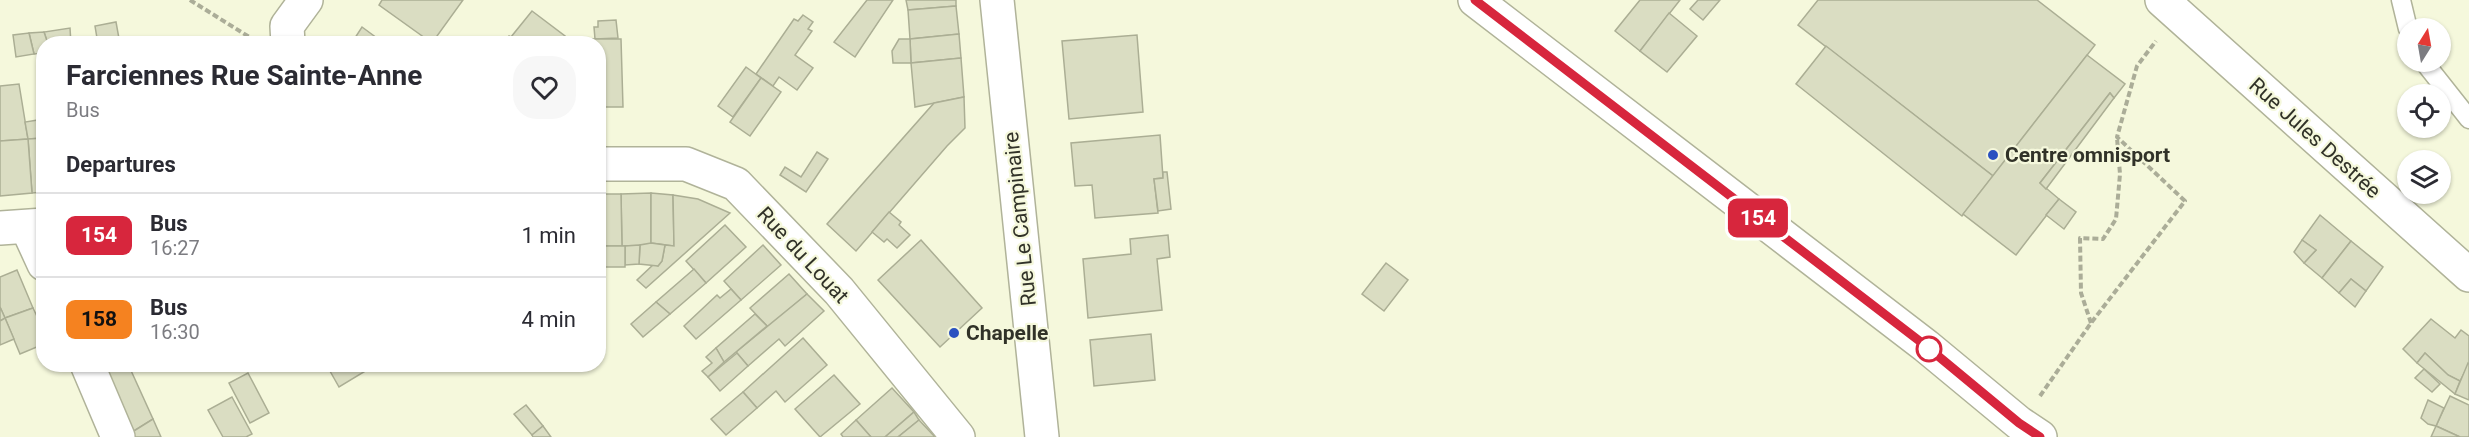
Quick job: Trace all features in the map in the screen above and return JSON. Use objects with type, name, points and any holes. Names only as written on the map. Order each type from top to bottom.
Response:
[{"type":"street","points":[[288,36],[287,26],[306,0]]},
{"type":"street","name":"Rue Le Campinaire","points":[[997,0],[1042,437]]},
{"type":"street","points":[[1475,0],[1926,346],[2030,430]]},
{"type":"street","name":"Rue Jules Destrée","points":[[2169,6],[2469,275]]},
{"type":"street","name":"Rue du Louat","points":[[606,164],[686,164],[736,184],[839,291],[958,437]]},
{"type":"street","points":[[24,226],[36,249]]},
{"type":"street","points":[[90,372],[118,437]]},
{"type":"lane","points":[[2402,0],[2406,18]]},
{"type":"lane","points":[[2432,72],[2469,119]]},
{"type":"path","points":[[190,0],[247,36]]},
{"type":"path","points":[[2091,323],[2081,293],[2080,238],[2103,238],[2116,219],[2120,174],[2117,137],[2137,66],[2169,6]]},
{"type":"path","points":[[2030,430],[2091,323],[2185,201],[2117,137]]},
{"type":"building","points":[[382,0],[463,0],[437,36],[422,36],[379,5]]},
{"type":"building","points":[[867,0],[893,0],[855,57],[834,42]]},
{"type":"building","points":[[906,0],[956,0],[956,6],[908,10]]},
{"type":"building","points":[[1640,0],[1680,0],[1640,51],[1615,31]]},
{"type":"building","points":[[1698,0],[1720,0],[1703,20],[1690,9]]},
{"type":"building","points":[[1818,0],[2037,0],[2095,45],[1993,176],[1798,25]]},
{"type":"building","points":[[956,6],[959,34],[910,39],[908,10]]},
{"type":"building","points":[[532,11],[565,36],[512,36]]},
{"type":"building","points":[[1669,13],[1697,36],[1667,72],[1640,51]]},
{"type":"building","points":[[803,15],[813,22],[808,29],[812,31],[795,55],[813,68],[797,90],[779,77],[773,86],[756,74],[794,19],[798,21]]},
{"type":"building","points":[[616,20],[618,38],[595,36],[594,27],[598,27],[598,21]]},
{"type":"building","points":[[116,22],[119,36],[97,36],[95,26]]},
{"type":"building","points":[[362,27],[374,36],[356,36]]},
{"type":"building","points":[[70,28],[70,36],[45,36],[44,32]]},
{"type":"building","points":[[44,32],[45,36],[36,36],[36,54],[34,54],[29,33]]},
{"type":"building","points":[[29,33],[34,54],[16,57],[13,35]]},
{"type":"building","points":[[959,34],[961,58],[911,63],[910,39]]},
{"type":"building","points":[[1137,35],[1143,112],[1069,119],[1062,41]]},
{"type":"building","points":[[606,39],[621,39],[623,107],[606,107]]},
{"type":"building","points":[[899,39],[910,39],[911,63],[893,63],[892,51]]},
{"type":"building","points":[[1826,46],[1993,176],[1962,216],[1796,84]]},
{"type":"building","points":[[2087,55],[2125,84],[2114,98],[2110,93],[2040,183],[2059,199],[2016,255],[1963,214]]},
{"type":"building","points":[[961,58],[964,97],[915,107],[911,63]]},
{"type":"building","points":[[746,67],[761,78],[733,117],[718,106]]},
{"type":"building","points":[[761,78],[781,92],[750,136],[730,122]]},
{"type":"building","points":[[19,84],[28,139],[0,141],[0,86]]},
{"type":"building","points":[[2110,93],[2114,98],[2046,189],[2040,183]]},
{"type":"building","points":[[964,97],[965,128],[856,251],[827,224],[934,103]]},
{"type":"building","points":[[36,120],[36,138],[28,139],[25,122]]},
{"type":"building","points":[[1160,135],[1163,178],[1154,179],[1158,213],[1095,218],[1092,185],[1075,186],[1071,143]]},
{"type":"building","points":[[36,138],[36,193],[32,193],[28,139]]},
{"type":"building","points":[[28,139],[32,193],[0,196],[0,141]]},
{"type":"building","points":[[817,152],[828,159],[806,192],[780,175],[785,167],[801,177]]},
{"type":"building","points":[[1163,172],[1167,172],[1171,209],[1158,211],[1154,179],[1163,178]]},
{"type":"building","points":[[651,193],[651,245],[622,246],[621,194]]},
{"type":"building","points":[[651,193],[673,195],[674,246],[651,243]]},
{"type":"building","points":[[606,194],[621,194],[622,246],[606,246]]},
{"type":"building","points":[[673,195],[698,199],[730,213],[646,288],[637,280],[654,264],[658,266],[662,261],[665,245],[674,246]]},
{"type":"building","points":[[2059,199],[2076,212],[2064,229],[2046,215]]},
{"type":"building","points":[[889,212],[901,222],[899,225],[910,235],[897,248],[887,239],[884,242],[872,232]]},
{"type":"building","points":[[2320,215],[2351,241],[2322,278],[2304,263],[2316,250],[2302,240]]},
{"type":"building","points":[[725,225],[746,247],[706,283],[686,261]]},
{"type":"building","points":[[1168,235],[1170,257],[1157,259],[1162,310],[1088,318],[1083,259],[1131,254],[1130,239]]},
{"type":"building","points":[[921,240],[982,308],[940,347],[878,280]]},
{"type":"building","points":[[2302,240],[2316,250],[2304,263],[2294,252]]},
{"type":"building","points":[[2351,241],[2383,267],[2366,291],[2351,279],[2339,293],[2322,278]]},
{"type":"building","points":[[651,243],[665,245],[662,261],[658,266],[639,264],[640,245]]},
{"type":"building","points":[[640,245],[639,264],[625,265],[625,246]]},
{"type":"building","points":[[763,245],[781,265],[741,300],[724,281]]},
{"type":"building","points":[[606,246],[625,246],[625,267],[606,267]]},
{"type":"building","points":[[1386,263],[1408,280],[1384,311],[1362,294]]},
{"type":"building","points":[[694,269],[706,283],[670,314],[656,302]]},
{"type":"building","points":[[17,270],[33,308],[5,318],[0,307],[0,277]]},
{"type":"building","points":[[789,274],[807,294],[768,327],[750,308]]},
{"type":"building","points":[[2351,279],[2366,291],[2355,307],[2339,293]]},
{"type":"building","points":[[731,289],[741,300],[696,339],[684,326],[717,295],[720,298]]},
{"type":"building","points":[[807,294],[824,311],[785,346],[779,339],[748,366],[736,352]]},
{"type":"building","points":[[656,302],[670,314],[643,337],[631,324]]},
{"type":"building","points":[[0,307],[5,318],[0,321]]},
{"type":"building","points":[[33,308],[36,314],[36,347],[20,354],[5,318]]},
{"type":"building","points":[[755,314],[767,326],[724,362],[716,348]]},
{"type":"building","points":[[5,318],[14,339],[0,345],[0,321]]},
{"type":"building","points":[[2431,319],[2455,338],[2461,330],[2469,336],[2469,364],[2460,381],[2448,375],[2425,353],[2417,363],[2403,349]]},
{"type":"building","points":[[1151,334],[1155,380],[1094,386],[1090,340]]},
{"type":"building","points":[[803,338],[827,365],[785,402],[776,391],[757,408],[743,392]]},
{"type":"building","points":[[716,348],[724,362],[708,377],[702,371],[712,363],[706,357]]},
{"type":"building","points":[[737,353],[748,366],[720,391],[708,377]]},
{"type":"building","points":[[2425,353],[2448,375],[2460,381],[2455,394],[2417,363]]},
{"type":"building","points":[[2469,364],[2469,400],[2455,394]]},
{"type":"building","points":[[2424,369],[2440,384],[2432,392],[2415,378]]},
{"type":"building","points":[[132,372],[153,419],[129,434],[101,373]]},
{"type":"building","points":[[331,372],[364,372],[339,387]]},
{"type":"building","points":[[248,373],[269,413],[250,423],[229,383]]},
{"type":"building","points":[[834,375],[860,404],[820,437],[795,409]]},
{"type":"building","points":[[892,388],[914,412],[885,437],[871,437],[856,420]]},
{"type":"building","points":[[743,392],[757,408],[726,435],[711,419]]},
{"type":"building","points":[[2450,396],[2469,405],[2469,437],[2460,437],[2436,426]]},
{"type":"building","points":[[232,397],[252,434],[246,437],[223,437],[208,410]]},
{"type":"building","points":[[2428,400],[2444,408],[2436,426],[2428,424],[2421,418]]},
{"type":"building","points":[[526,405],[543,426],[532,435],[514,414]]},
{"type":"building","points":[[914,412],[919,420],[898,437],[885,437]]},
{"type":"building","points":[[153,419],[161,437],[131,437],[129,434]]},
{"type":"building","points":[[856,420],[871,437],[843,437],[841,434]]},
{"type":"building","points":[[919,420],[935,437],[898,437]]},
{"type":"building","points":[[543,426],[551,437],[533,437],[532,435]]},
{"type":"building","points":[[2436,426],[2460,437],[2431,437]]},
{"type":"bus line","name":"154","points":[[1475,0],[1926,346],[2019,423],[2040,437]]},
{"type":"place","name":"Centre omnisport","points":[[1993,155]]},
{"type":"place","name":"Chapelle","points":[[954,333]]}]
